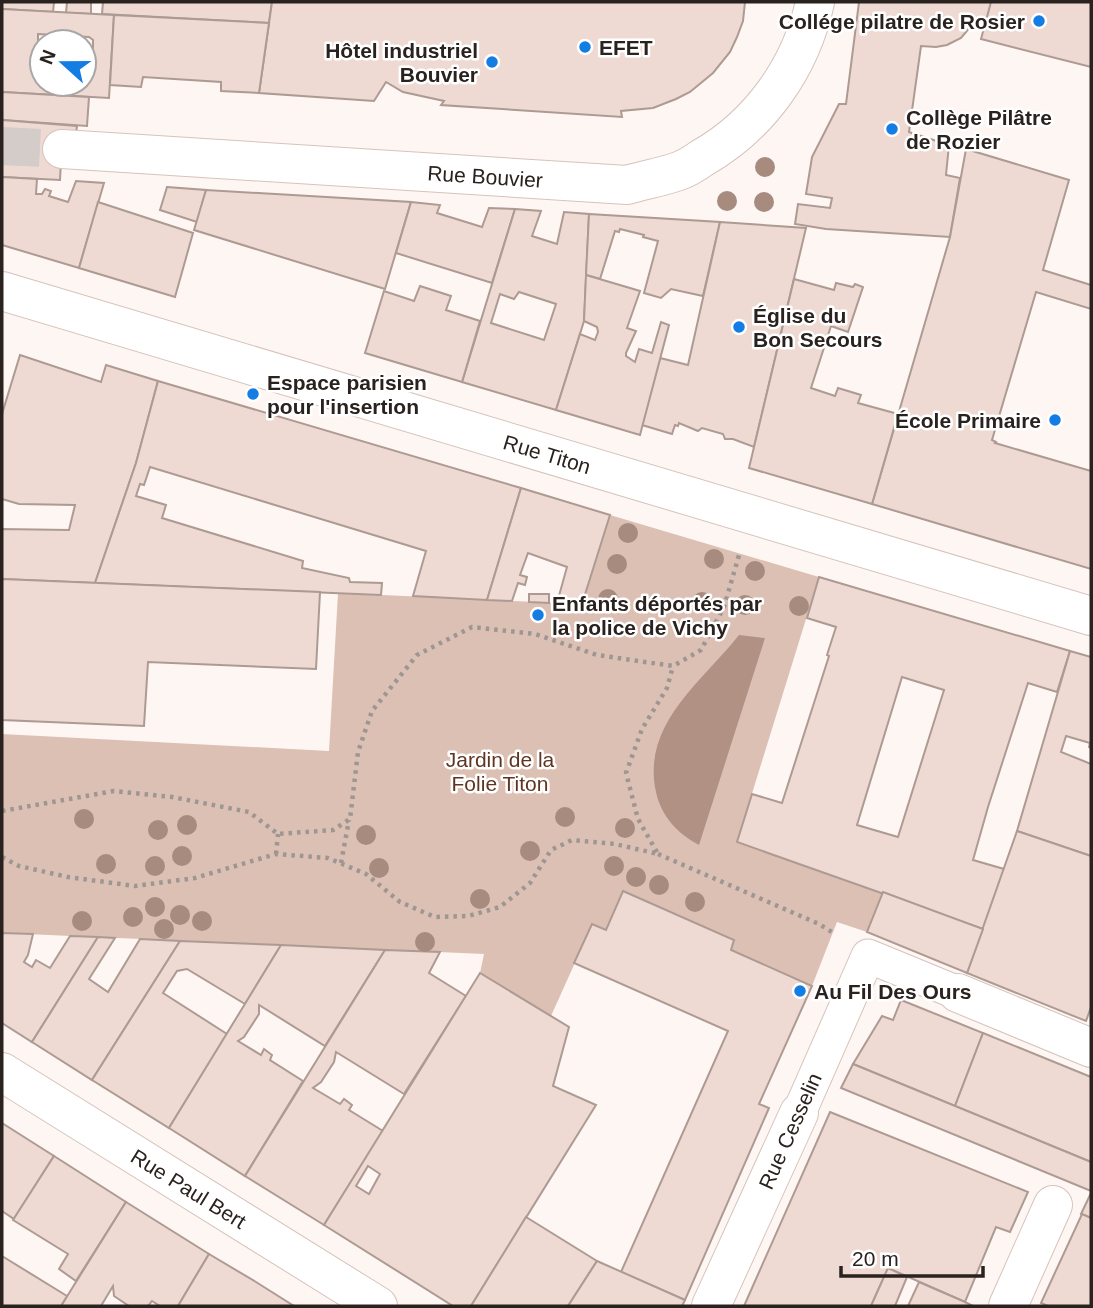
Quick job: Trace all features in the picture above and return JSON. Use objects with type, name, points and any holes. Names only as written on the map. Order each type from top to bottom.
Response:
[{"type":"street","name":"Rue Bouvier","points":[[62,149],[627,185],[681,171],[727,144],[766,107],[790,68],[816,2]]},
{"type":"street","name":"Rue Titon","points":[[2,291],[1091,616]]},
{"type":"street","name":"Rue Cesselin","points":[[711,1306],[868,956],[958,993]]},
{"type":"street","points":[[958,993],[1091,1048]]},
{"type":"street","name":"Rue Paul Bert","points":[[2,1072],[378,1306]]},
{"type":"street","points":[[1009,1306],[1053,1205]]},
{"type":"path","points":[[341,863],[350,819],[358,752],[372,711],[417,655],[472,627],[535,634],[597,655],[673,666],[701,650],[724,607],[739,553]]},
{"type":"path","points":[[658,853],[638,818],[626,774],[642,729],[667,688],[673,666]]},
{"type":"path","points":[[2,811],[114,791],[172,797],[249,812],[278,834],[332,830],[350,819]]},
{"type":"path","points":[[276,854],[278,834]]},
{"type":"path","points":[[2,857],[19,866],[135,886],[195,878],[276,854],[328,858],[366,874],[400,902],[435,917],[468,916],[500,907],[530,883],[551,850],[572,840],[615,844],[658,853],[819,924],[831,932]]},
{"type":"green space","name":"Jardin de la Folie Titon","points":[[610,515],[819,577],[737,842],[883,892],[867,932],[837,922],[812,986],[731,950],[734,940],[624,891],[606,930],[592,925],[551,1016],[480,973],[484,954],[2,933],[2,734],[329,751],[338,593],[582,604]]},
{"type":"shaded area","points":[[739,635],[765,638],[699,845],[672,823],[658,801],[654,768],[657,745],[678,706]]},
{"type":"building","points":[[2,2],[54,2],[53,12],[2,9]]},
{"type":"building","points":[[67,2],[91,2],[91,14],[66,13]]},
{"type":"building","points":[[103,2],[272,2],[269,23],[102,14]]},
{"type":"building","name":"Hôtel industriel Bouvier","points":[[272,2],[745,2],[743,21],[737,37],[730,52],[713,73],[690,92],[676,99],[653,108],[621,111],[622,117],[441,105],[444,101],[403,92],[386,82],[374,101],[259,93]]},
{"type":"building","name":"Collège Pilâtre de Rozier","points":[[859,2],[994,2],[988,32],[971,26],[961,38],[947,45],[921,46],[909,132],[949,145],[946,175],[960,178],[950,237],[826,229],[795,224],[798,204],[830,208],[832,198],[806,194],[812,157],[839,104],[846,104]]},
{"type":"building","name":"Collége pilatre de Rosier","points":[[991,2],[1091,2],[1091,67],[981,39]]},
{"type":"building","points":[[2,9],[114,15],[109,98],[98,97],[98,28],[28,28],[28,93],[2,92]]},
{"type":"building","points":[[114,15],[269,23],[259,93],[221,91],[221,82],[143,77],[141,87],[110,85]]},
{"type":"building","points":[[2,92],[28,93],[28,98],[89,98],[87,126],[2,120]]},
{"type":"building","points":[[2,120],[77,126],[75,142],[62,142],[60,180],[2,177]]},
{"type":"building","points":[[966,149],[1069,180],[1043,270],[1091,285],[1091,309],[1036,292],[992,440],[1091,471],[1091,569],[872,504],[950,237]]},
{"type":"building","points":[[2,177],[37,179],[36,194],[42,194],[45,189],[51,191],[49,196],[68,202],[76,181],[104,183],[79,268],[2,245]]},
{"type":"building","points":[[167,187],[206,190],[197,222],[160,210]]},
{"type":"building","points":[[206,190],[411,202],[385,289],[194,230]]},
{"type":"building","points":[[98,202],[193,233],[175,297],[79,268]]},
{"type":"building","points":[[411,202],[440,205],[437,213],[482,227],[489,208],[515,209],[492,283],[396,253]]},
{"type":"building","points":[[515,209],[541,211],[532,236],[557,244],[564,212],[589,214],[584,321],[556,410],[462,382]],"holes":[[[519,292],[556,304],[544,340],[491,323],[500,294],[514,299]]]},
{"type":"building","points":[[589,214],[720,222],[703,296],[671,289],[661,298],[644,293],[658,241],[620,229],[619,232],[615,231],[600,279],[586,275]]},
{"type":"building","name":"Église du Bon Secours","points":[[720,222],[806,228],[754,447],[733,439],[725,439],[723,434],[702,428],[698,431],[679,423],[678,426],[675,425],[672,434],[642,425],[660,358],[688,365]]},
{"type":"building","points":[[586,275],[640,291],[627,328],[636,331],[626,353],[626,356],[635,362],[639,349],[652,353],[661,322],[669,325],[640,435],[556,410],[580,334],[595,340],[598,332],[597,327],[584,321]]},
{"type":"building","points":[[794,279],[834,290],[836,283],[863,287],[848,332],[831,326],[811,388],[835,396],[838,388],[861,395],[858,403],[898,414],[872,504],[749,468]]},
{"type":"building","points":[[420,286],[451,296],[446,310],[480,321],[462,382],[365,353],[384,291],[414,301]]},
{"type":"building","points":[[20,355],[101,382],[106,365],[158,381],[136,463],[95,583],[2,579],[2,529],[69,530],[75,505],[19,504],[2,499],[2,414]]},
{"type":"building","points":[[158,381],[521,488],[487,600],[413,596],[426,551],[150,467],[144,485],[140,484],[136,496],[166,505],[162,518],[303,561],[302,568],[349,578],[350,582],[382,583],[381,595],[95,583],[136,463]]},
{"type":"building","points":[[521,488],[610,515],[582,604],[557,603],[567,567],[528,553],[520,575],[527,577],[525,585],[518,583],[512,601],[487,600]]},
{"type":"building","points":[[819,577],[1070,651],[1057,692],[1028,683],[988,807],[973,860],[1004,869],[983,929],[737,842],[752,794],[782,803],[829,656],[827,655],[836,627],[807,618]],"holes":[[[902,677],[944,690],[898,837],[857,825]]]},
{"type":"building","points":[[2,579],[320,592],[316,669],[148,662],[144,726],[2,720]]},
{"type":"building","points":[[529,594],[549,594],[549,603],[529,602]]},
{"type":"building","points":[[1070,651],[1091,657],[1091,748],[1090,743],[1066,736],[1061,752],[1091,764],[1091,856],[1017,831]]},
{"type":"building","points":[[1017,831],[1091,856],[1091,1007],[1086,1021],[967,973]]},
{"type":"building","points":[[623,891],[734,940],[731,950],[812,986],[759,1104],[769,1108],[685,1300],[621,1272],[728,1031],[574,963],[592,924],[606,930]]},
{"type":"building","points":[[883,892],[983,929],[967,973],[867,932]]},
{"type":"building","points":[[2,933],[33,934],[24,962],[32,967],[36,960],[50,968],[70,936],[98,937],[32,1042],[2,1023]]},
{"type":"building","points":[[98,937],[115,938],[89,979],[108,992],[140,939],[180,941],[92,1080],[32,1042]]},
{"type":"building","points":[[180,941],[281,945],[245,1004],[187,969],[177,971],[163,993],[227,1034],[169,1128],[92,1080]]},
{"type":"building","points":[[281,945],[385,950],[325,1046],[259,1005],[259,1014],[244,1037],[238,1041],[261,1055],[264,1049],[272,1055],[270,1060],[303,1081],[245,1176],[169,1128]]},
{"type":"building","points":[[385,950],[440,952],[429,973],[466,996],[404,1094],[336,1052],[334,1062],[321,1082],[313,1088],[340,1104],[344,1099],[352,1105],[349,1110],[383,1131],[324,1225],[245,1176]]},
{"type":"building","points":[[480,973],[569,1027],[553,1086],[596,1105],[471,1306],[453,1306],[324,1225]],"holes":[[[368,1166],[380,1174],[369,1194],[356,1186]]]},
{"type":"building","points":[[901,1000],[983,1033],[955,1106],[853,1064],[882,1016],[893,1020]]},
{"type":"building","points":[[983,1033],[1091,1077],[1091,1162],[955,1106]]},
{"type":"building","points":[[853,1064],[1091,1162],[1091,1191],[841,1088]]},
{"type":"building","points":[[830,1112],[1028,1192],[1010,1232],[996,1227],[965,1302],[888,1268],[871,1306],[744,1306]]},
{"type":"building","points":[[2,1123],[54,1156],[14,1219],[2,1211]]},
{"type":"building","points":[[54,1156],[126,1202],[76,1281],[59,1269],[68,1254],[13,1220]]},
{"type":"building","points":[[1091,1193],[1091,1218],[1081,1214]]},
{"type":"building","points":[[126,1202],[209,1254],[178,1306],[160,1306],[152,1301],[148,1306],[129,1306],[114,1296],[113,1286],[101,1306],[61,1306]]},
{"type":"building","points":[[1082,1214],[1091,1218],[1091,1306],[1048,1306],[1041,1303]]},
{"type":"building","points":[[526,1217],[597,1261],[568,1306],[471,1306]]},
{"type":"building","points":[[209,1254],[256,1282],[294,1306],[178,1306]]},
{"type":"building","points":[[2,1256],[67,1296],[61,1306],[2,1306]]},
{"type":"building","points":[[597,1261],[685,1300],[682,1306],[568,1306]]},
{"type":"building","points":[[888,1268],[907,1277],[895,1306],[871,1306]]},
{"type":"building","points":[[919,1282],[965,1302],[973,1306],[908,1306]]},
{"type":"tunnel","points":[[2,146],[62,149]]},
{"type":"place","name":"Collége pilatre de Rosier","points":[[1039,21]]},
{"type":"place","name":"EFET","points":[[585,47]]},
{"type":"place","name":"Hôtel industriel Bouvier","points":[[492,62]]},
{"type":"place","name":"Collège Pilâtre de Rozier","points":[[892,129]]},
{"type":"place","name":"Église du Bon Secours","points":[[739,327]]},
{"type":"place","name":"Espace parisien pour l'insertion","points":[[253,394]]},
{"type":"place","name":"École Primaire","points":[[1055,420]]},
{"type":"place","name":"Enfants déportés par la police de Vichy","points":[[538,615]]},
{"type":"place","name":"Au Fil Des Ours","points":[[800,991]]}]
